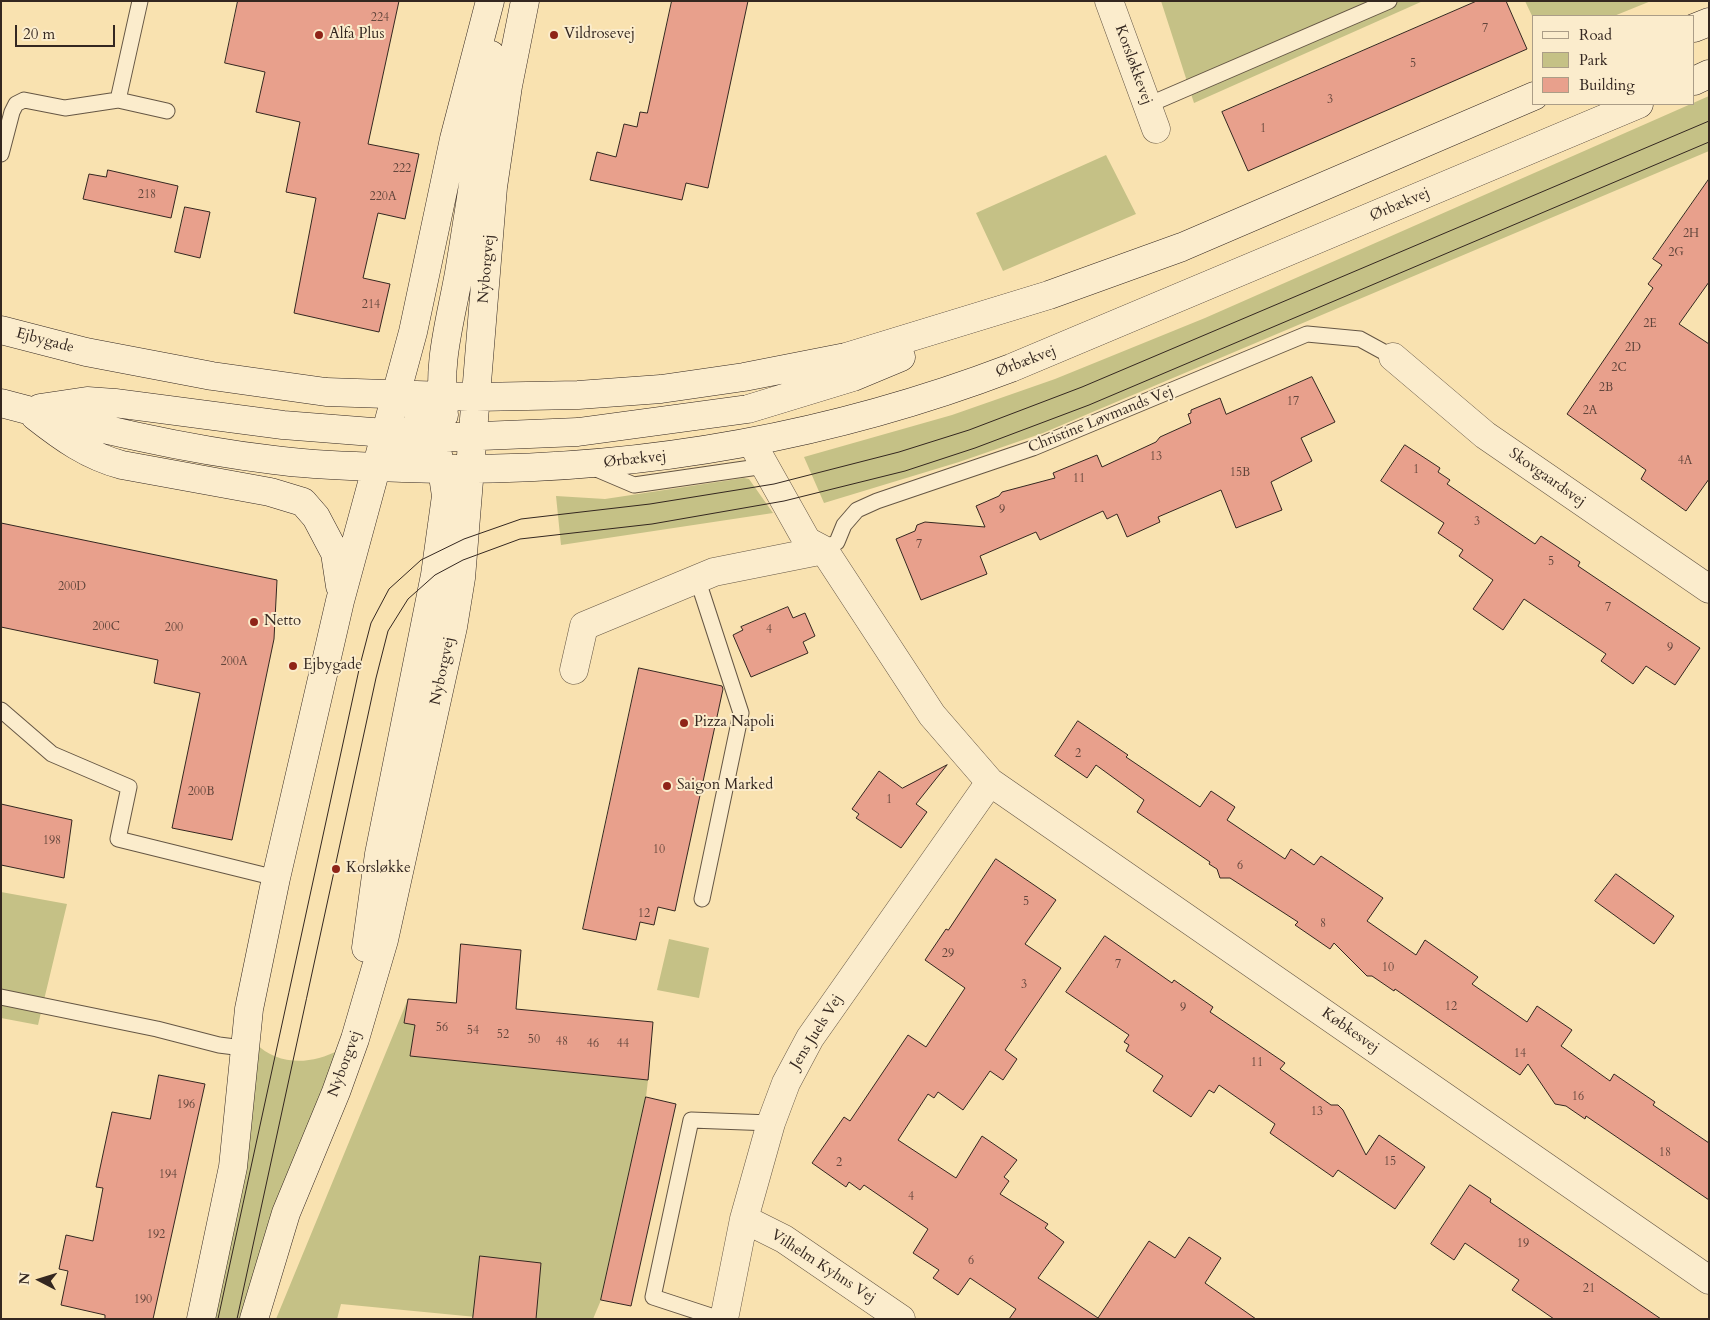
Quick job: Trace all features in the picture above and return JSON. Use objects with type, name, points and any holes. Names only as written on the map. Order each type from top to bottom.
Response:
[{"type":"main road","points":[[201,1319],[233,1166],[248,1009],[276,878],[340,600],[416,323],[454,139],[490,1]]},
{"type":"main road","points":[[355,1039],[379,854],[439,550],[446,496],[442,469],[445,426],[442,354],[458,274],[480,141],[498,1]]},
{"type":"main road","name":"Nyborgvej","points":[[254,1319],[286,1213],[336,1092],[355,1039],[384,940],[453,627],[461,578],[470,469],[445,426],[476,397],[493,187],[508,86],[525,1]]},
{"type":"main road","name":"Korsløkkevej","points":[[1109,1],[1152,117]]},
{"type":"main road","points":[[1695,28],[1709,22]]},
{"type":"main road","points":[[1695,80],[1709,74]]},
{"type":"main road","points":[[476,397],[578,395],[643,390],[744,377],[846,358],[1049,295],[1182,247],[1532,97]]},
{"type":"main road","name":"Ørbækvej","points":[[375,467],[470,469],[588,465],[649,459],[759,454],[832,426],[891,410],[1011,368],[1637,105]]},
{"type":"main road","points":[[14,406],[87,401],[283,425],[385,432],[445,426],[578,432],[660,423],[748,409],[852,377],[1049,295]]},
{"type":"main road","name":"Ejbygade","points":[[1,330],[86,352],[212,376],[326,392],[395,396],[445,426],[476,397]]},
{"type":"main road","name":"Skovgaardsvej","points":[[1394,357],[1485,435],[1709,589]]},
{"type":"main road","points":[[14,406],[145,440],[275,461],[375,467],[400,449],[445,426]]},
{"type":"main road","points":[[14,406],[71,443],[100,459],[131,467],[270,492],[303,502],[316,517],[335,553],[340,576],[340,600]]},
{"type":"main road","points":[[759,454],[807,541],[824,550],[932,715],[990,782]]},
{"type":"main road","points":[[574,670],[584,626],[714,572],[824,550]]},
{"type":"main road","name":"Jens Juels Vej","points":[[724,1319],[744,1219],[771,1123],[786,1083],[810,1038],[990,782]]},
{"type":"main road","name":"Købkesvej","points":[[990,782],[1709,1280]]},
{"type":"main road","name":"Vilhelm Kyhns Vej","points":[[744,1219],[784,1239],[900,1319]]},
{"type":"lane","points":[[118,100],[140,1]]},
{"type":"lane","points":[[1152,117],[1389,1]]},
{"type":"lane","points":[[1,154],[12,112],[16,104],[24,100],[65,108],[118,100],[167,111]]},
{"type":"lane","name":"Christine Løvmands Vej","points":[[824,550],[837,542],[844,525],[857,510],[877,500],[1033,448],[1307,334],[1360,339],[1394,357]]},
{"type":"lane","points":[[697,578],[742,713],[702,899]]},
{"type":"lane","points":[[1,710],[52,754],[129,787],[118,839],[276,878]]},
{"type":"lane","points":[[1,997],[157,1029],[219,1045],[244,1048]]},
{"type":"lane","points":[[720,1319],[653,1296],[691,1120],[771,1123]]},
{"type":"green space","points":[[1161,1],[1423,1],[1194,103]]},
{"type":"green space","points":[[1525,1],[1651,1],[1616,15],[1532,16]]},
{"type":"green space","points":[[1709,96],[1709,151],[1043,433],[959,462],[824,503],[804,457],[952,415],[1055,379],[1205,318],[1689,105],[1695,105],[1695,102]]},
{"type":"green space","points":[[1106,155],[1136,214],[1003,271],[976,213]]},
{"type":"green space","points":[[744,478],[749,479],[773,513],[561,545],[556,496],[605,499]]},
{"type":"green space","points":[[1,892],[67,904],[38,1025],[1,1018]]},
{"type":"green space","points":[[669,939],[709,948],[699,998],[657,990]]},
{"type":"green space","points":[[408,999],[405,1023],[415,1025],[410,1056],[648,1080],[646,1097],[601,1300],[593,1319],[497,1319],[341,1304],[337,1319],[276,1319]]},
{"type":"green space","points":[[255,1043],[264,1051],[274,1056],[295,1061],[317,1058],[339,1050],[245,1319],[210,1319]]},
{"type":"building","points":[[238,1],[399,1],[368,144],[419,154],[405,219],[378,213],[363,278],[390,284],[379,332],[294,313],[316,198],[286,192],[300,122],[256,112],[265,72],[225,63]]},
{"type":"building","points":[[672,1],[748,1],[708,188],[686,183],[682,200],[590,180],[597,152],[616,157],[624,124],[637,127],[640,112],[647,113]]},
{"type":"building","points":[[1477,1],[1506,1],[1527,49],[1248,171],[1222,112]]},
{"type":"building","points":[[108,170],[178,186],[171,218],[83,199],[89,174],[106,177]]},
{"type":"building","points":[[1709,179],[1709,282],[1679,324],[1709,344],[1709,479],[1686,511],[1641,479],[1646,470],[1567,414],[1653,288],[1648,284],[1662,265],[1653,259]]},
{"type":"building","points":[[185,207],[210,212],[200,258],[175,252]]},
{"type":"building","points":[[1312,377],[1335,422],[1301,438],[1312,461],[1271,482],[1282,510],[1236,528],[1221,490],[1158,517],[1160,522],[1127,537],[1117,514],[1107,519],[1103,511],[1040,540],[1036,532],[980,556],[987,574],[921,600],[896,539],[915,531],[917,525],[925,522],[985,527],[976,506],[999,496],[1002,492],[1055,478],[1053,473],[1097,455],[1102,467],[1156,442],[1160,437],[1191,423],[1188,414],[1191,413],[1191,410],[1220,398],[1226,414]]},
{"type":"building","points":[[1405,445],[1440,468],[1438,472],[1450,480],[1447,484],[1535,544],[1541,536],[1580,562],[1578,566],[1700,648],[1675,685],[1646,666],[1633,684],[1601,661],[1606,654],[1524,599],[1503,630],[1473,609],[1493,580],[1459,556],[1463,550],[1438,533],[1444,523],[1381,481]]},
{"type":"building","points":[[1,523],[277,580],[274,639],[232,840],[172,828],[200,693],[154,683],[158,660],[1,627]]},
{"type":"building","points":[[788,607],[793,618],[805,613],[815,636],[803,642],[808,653],[751,677],[733,635],[743,630],[741,627]]},
{"type":"building","points":[[639,668],[722,686],[723,689],[675,911],[658,907],[654,925],[640,922],[636,940],[583,929]]},
{"type":"building","points":[[1078,721],[1128,755],[1126,757],[1200,807],[1211,791],[1235,807],[1227,820],[1285,859],[1291,849],[1314,865],[1321,856],[1383,898],[1367,921],[1416,955],[1425,940],[1478,977],[1472,984],[1527,1022],[1537,1006],[1572,1030],[1561,1046],[1610,1081],[1614,1074],[1655,1102],[1653,1105],[1709,1143],[1709,1200],[1586,1116],[1585,1119],[1566,1106],[1555,1104],[1528,1064],[1520,1075],[1395,989],[1394,991],[1372,976],[1367,976],[1334,943],[1330,949],[1295,925],[1298,922],[1230,878],[1220,878],[1217,869],[1209,864],[1210,862],[1137,812],[1144,800],[1096,765],[1087,778],[1055,756]]},
{"type":"building","points":[[947,765],[916,804],[927,812],[901,848],[856,818],[859,814],[852,809],[879,771],[902,788]]},
{"type":"building","points":[[1,804],[72,820],[64,878],[1,865]]},
{"type":"building","points":[[996,859],[1056,900],[1025,944],[1061,968],[1005,1050],[1017,1059],[1003,1080],[990,1071],[963,1110],[938,1092],[934,1098],[928,1094],[898,1140],[956,1178],[982,1136],[1017,1160],[1004,1177],[1009,1181],[1000,1194],[1048,1224],[1045,1228],[1064,1242],[1038,1278],[1098,1318],[1149,1241],[1175,1258],[1189,1237],[1221,1258],[1205,1283],[1256,1319],[1009,1319],[1016,1309],[970,1278],[958,1295],[933,1278],[939,1270],[913,1253],[928,1229],[864,1185],[860,1190],[849,1182],[846,1187],[812,1163],[844,1117],[850,1121],[908,1035],[926,1047],[965,988],[925,960],[946,929],[948,930]]},
{"type":"building","points":[[1616,874],[1674,916],[1654,944],[1595,901]]},
{"type":"building","points":[[1105,936],[1172,983],[1174,980],[1213,1007],[1210,1012],[1285,1063],[1280,1069],[1331,1105],[1338,1105],[1343,1110],[1366,1155],[1379,1135],[1425,1167],[1395,1209],[1338,1170],[1333,1177],[1270,1133],[1275,1124],[1219,1085],[1214,1093],[1209,1090],[1191,1117],[1153,1091],[1163,1076],[1126,1051],[1129,1045],[1124,1042],[1129,1035],[1066,992]]},
{"type":"building","points":[[461,944],[521,950],[516,1009],[653,1022],[648,1080],[410,1056],[415,1025],[404,1023],[408,999],[456,1003]]},
{"type":"building","points":[[159,1075],[205,1084],[153,1319],[105,1319],[105,1315],[61,1305],[68,1271],[59,1269],[66,1235],[93,1241],[103,1188],[96,1187],[112,1112],[150,1119]]},
{"type":"building","points":[[646,1097],[676,1104],[631,1306],[601,1300]]},
{"type":"building","points":[[1470,1185],[1491,1199],[1490,1202],[1661,1319],[1554,1319],[1512,1290],[1519,1280],[1465,1243],[1454,1260],[1431,1244]]},
{"type":"building","points":[[480,1256],[541,1263],[536,1319],[473,1319]]},
{"type":"tram line","points":[[218,1319],[360,665],[371,623],[389,589],[421,560],[464,539],[521,519],[650,504],[774,484],[899,452],[969,430],[1082,387],[1709,121]]},
{"type":"tram line","points":[[237,1319],[376,678],[388,631],[408,599],[435,575],[463,560],[520,539],[652,524],[784,501],[905,471],[975,448],[1089,405],[1709,142]]},
{"type":"place","name":"Alfa Plus","points":[[319,35]]},
{"type":"place","name":"Vildrosevej","points":[[554,35]]},
{"type":"place","name":"Netto","points":[[254,622]]},
{"type":"place","name":"Ejbygade","points":[[293,666]]},
{"type":"place","name":"Pizza Napoli","points":[[684,723]]},
{"type":"place","name":"Saigon Marked","points":[[667,786]]},
{"type":"place","name":"Korsløkke","points":[[336,869]]}]
